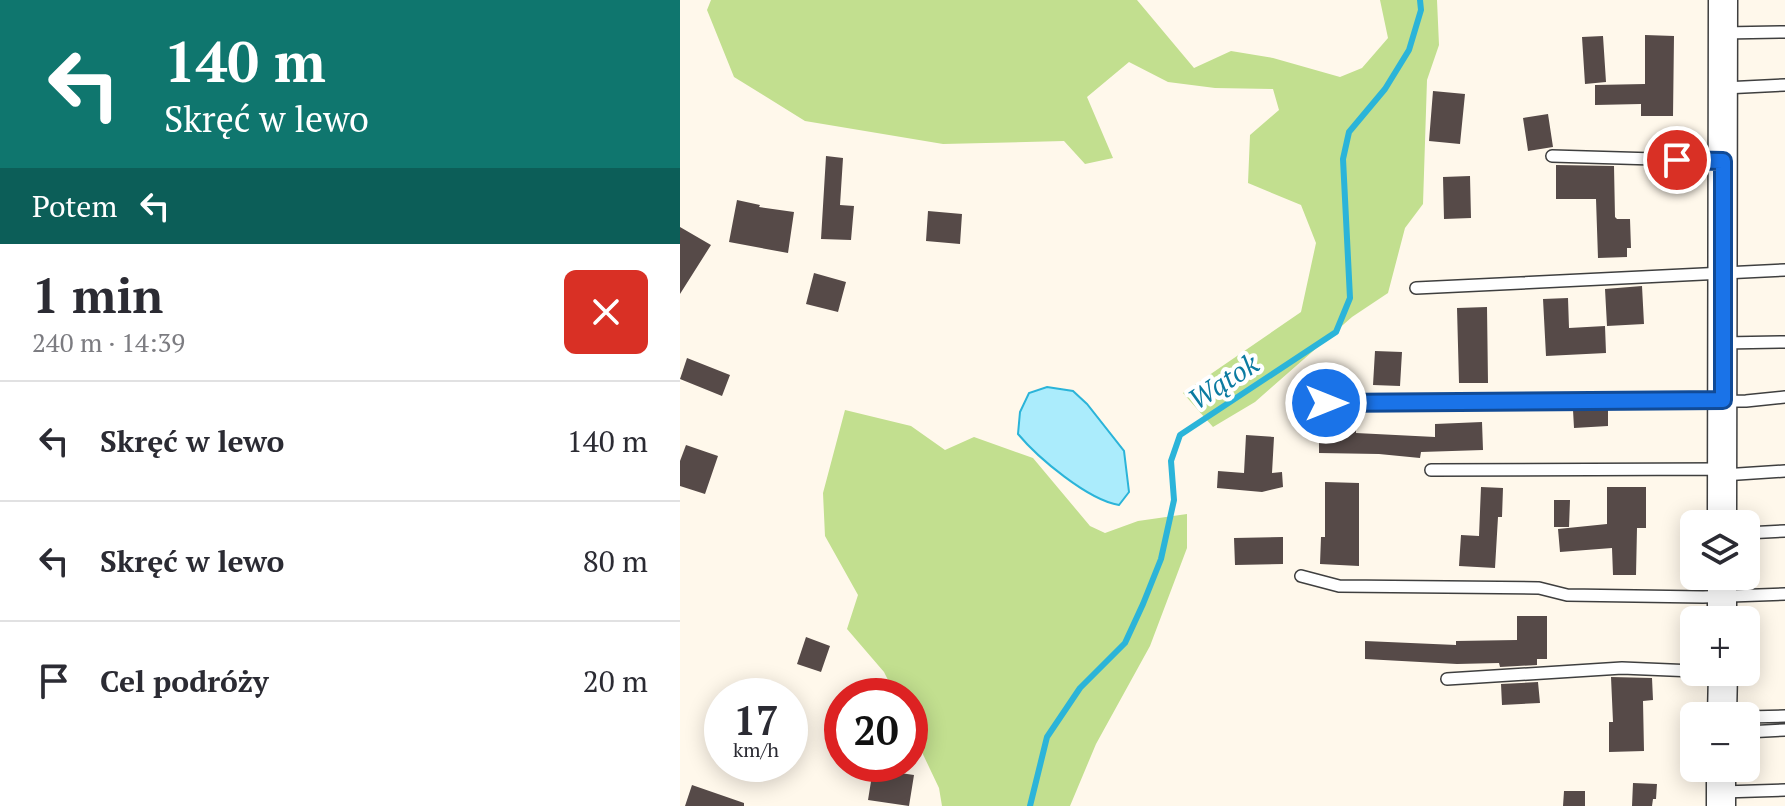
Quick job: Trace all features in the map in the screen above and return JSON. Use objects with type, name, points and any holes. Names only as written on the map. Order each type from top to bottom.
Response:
[{"type":"street","points":[[1722,510],[1723,0]]},
{"type":"lane","points":[[1723,33],[1785,32]]},
{"type":"lane","points":[[1723,88],[1785,85]]},
{"type":"lane","points":[[1552,156],[1723,161]]},
{"type":"lane","points":[[1416,288],[1785,270]]},
{"type":"lane","points":[[1722,343],[1785,342]]},
{"type":"lane","points":[[1326,403],[1785,397]]},
{"type":"lane","points":[[1431,470],[1785,471]]},
{"type":"lane","points":[[1760,532],[1785,531]]},
{"type":"lane","points":[[1301,576],[1339,586],[1539,588],[1567,595],[1722,598],[1785,594]]},
{"type":"lane","points":[[1447,679],[1622,668],[1680,670]]},
{"type":"lane","points":[[1760,717],[1785,716]]},
{"type":"lane","points":[[1760,731],[1785,730]]},
{"type":"lane","points":[[1721,789],[1785,790]]},
{"type":"green space","points":[[711,0],[1137,0],[1194,68],[1231,51],[1273,58],[1340,77],[1362,68],[1388,38],[1380,0],[1437,0],[1439,45],[1427,80],[1423,204],[1405,228],[1388,293],[1352,317],[1255,402],[1213,427],[1183,393],[1301,312],[1316,243],[1301,205],[1248,183],[1250,135],[1279,110],[1273,89],[1215,88],[1168,82],[1129,62],[1087,97],[1113,158],[1085,164],[1064,141],[943,144],[805,121],[734,77],[707,10]]},
{"type":"green space","points":[[845,410],[911,426],[945,450],[974,437],[1033,458],[1090,526],[1105,533],[1138,521],[1187,514],[1187,548],[1150,646],[1096,744],[1070,806],[942,806],[939,788],[928,765],[928,678],[887,678],[847,629],[858,595],[825,536],[823,493]]},
{"type":"water","points":[[1047,387],[1073,391],[1124,451],[1129,492],[1119,505],[1093,495],[1064,477],[1018,434],[1020,412],[1029,393]]},
{"type":"building","points":[[1645,35],[1674,36],[1673,116],[1641,116],[1641,104],[1595,105],[1595,85],[1645,84]]},
{"type":"building","points":[[1603,36],[1606,82],[1585,84],[1582,37]]},
{"type":"building","points":[[1433,91],[1465,94],[1460,144],[1429,141]]},
{"type":"building","points":[[1548,114],[1553,147],[1528,151],[1523,118]]},
{"type":"building","points":[[826,156],[843,158],[840,205],[854,206],[851,240],[821,239]]},
{"type":"building","points":[[1556,165],[1614,166],[1615,217],[1630,219],[1631,248],[1627,248],[1627,257],[1598,258],[1596,199],[1556,199]]},
{"type":"building","points":[[1470,176],[1471,218],[1444,219],[1443,177]]},
{"type":"building","points":[[737,200],[794,212],[788,253],[729,242]]},
{"type":"building","points":[[928,211],[962,214],[960,244],[926,241]]},
{"type":"building","points":[[680,227],[711,245],[680,294]]},
{"type":"building","points":[[814,273],[846,282],[838,312],[806,304]]},
{"type":"building","points":[[1642,286],[1644,324],[1607,326],[1605,289]]},
{"type":"building","points":[[1568,298],[1569,328],[1605,326],[1606,353],[1546,356],[1543,299]]},
{"type":"building","points":[[1487,307],[1488,383],[1459,383],[1457,308]]},
{"type":"building","points":[[1375,351],[1402,352],[1400,386],[1373,385]]},
{"type":"building","points":[[687,358],[730,375],[722,396],[680,379]]},
{"type":"building","points":[[1573,410],[1608,410],[1608,426],[1574,428]]},
{"type":"building","points":[[1319,418],[1356,418],[1356,433],[1435,437],[1435,424],[1482,422],[1483,450],[1421,452],[1420,458],[1319,453]]},
{"type":"building","points":[[1246,435],[1274,437],[1272,473],[1282,472],[1283,487],[1262,492],[1217,488],[1218,471],[1244,473]]},
{"type":"building","points":[[686,445],[718,456],[705,494],[680,486],[680,461]]},
{"type":"building","points":[[1325,482],[1359,483],[1359,566],[1320,564],[1321,537],[1325,537]]},
{"type":"building","points":[[1481,487],[1503,488],[1495,568],[1459,566],[1461,535],[1479,536]]},
{"type":"building","points":[[1607,487],[1646,487],[1646,528],[1637,528],[1636,575],[1613,575],[1612,548],[1560,552],[1558,529],[1607,524]]},
{"type":"building","points":[[1554,500],[1570,500],[1569,527],[1554,527]]},
{"type":"building","points":[[1283,537],[1283,564],[1235,565],[1234,538]]},
{"type":"building","points":[[1517,616],[1547,616],[1547,659],[1537,659],[1537,665],[1500,667],[1499,663],[1365,659],[1365,641],[1456,645],[1456,641],[1517,640]]},
{"type":"building","points":[[806,637],[830,646],[821,672],[797,664]]},
{"type":"building","points":[[1611,677],[1652,678],[1653,700],[1643,701],[1644,751],[1609,752],[1609,722],[1613,722]]},
{"type":"building","points":[[1538,682],[1540,703],[1502,705],[1501,684]]},
{"type":"building","points":[[871,782],[913,782],[909,806],[868,800]]},
{"type":"building","points":[[1633,783],[1657,784],[1652,806],[1632,806]]},
{"type":"building","points":[[692,785],[744,803],[744,806],[685,806]]},
{"type":"building","points":[[1564,791],[1585,791],[1585,806],[1563,806]]},
{"type":"waterway","name":"Wątok","points":[[1030,806],[1047,737],[1080,688],[1125,643],[1143,604],[1161,559],[1174,500],[1171,461],[1180,435],[1336,332],[1350,298],[1343,159],[1349,132],[1385,89],[1409,50],[1421,10],[1420,0]]},
{"type":"route","points":[[1326,403],[1723,400],[1723,161],[1677,160]]}]
